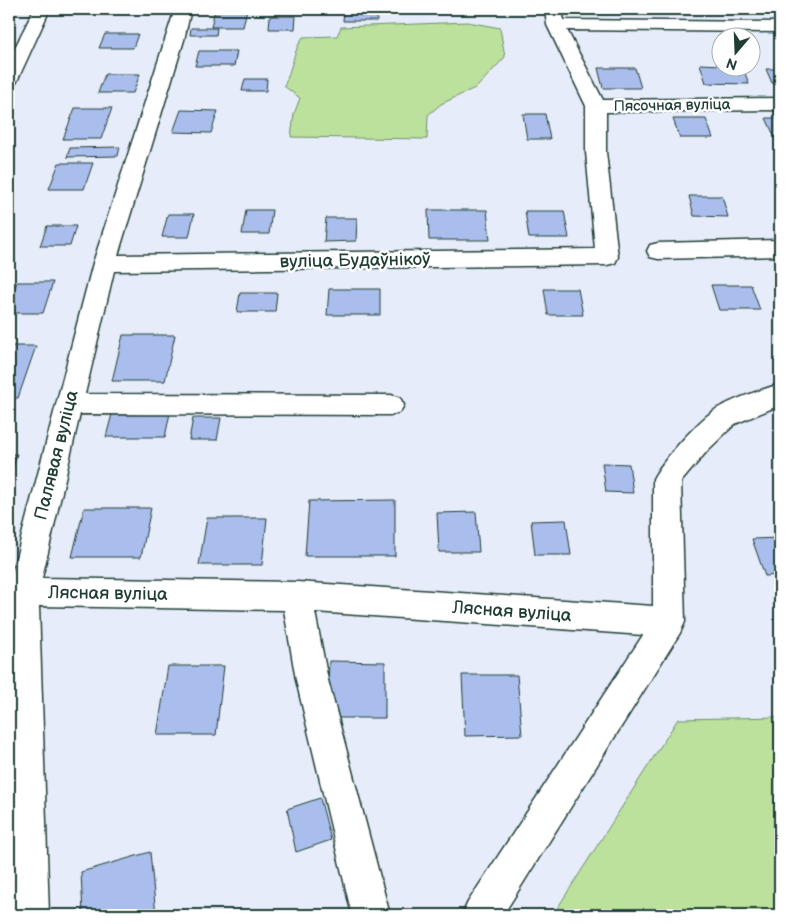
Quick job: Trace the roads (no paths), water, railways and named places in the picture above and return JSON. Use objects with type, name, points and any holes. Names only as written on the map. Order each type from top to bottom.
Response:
[{"type":"street","points":[[9,79],[42,9]]},
{"type":"street","name":"Палявая вуліца","points":[[30,915],[16,594],[104,263],[175,40],[183,9]]},
{"type":"street","points":[[596,106],[554,17],[780,27]]},
{"type":"street","name":"Пясочная вуліца","points":[[607,257],[596,152],[596,106],[780,104]]},
{"type":"street","points":[[658,251],[780,248]]},
{"type":"street","name":"вуліца Будаўнікоў","points":[[104,263],[607,257]]},
{"type":"street","points":[[481,915],[669,622],[667,479],[698,442],[726,416],[780,394]]},
{"type":"street","points":[[68,404],[391,405]]},
{"type":"street","name":"Лясная вуліца","points":[[16,594],[297,596],[669,622]]},
{"type":"street","points":[[297,596],[312,680],[371,915]]}]
